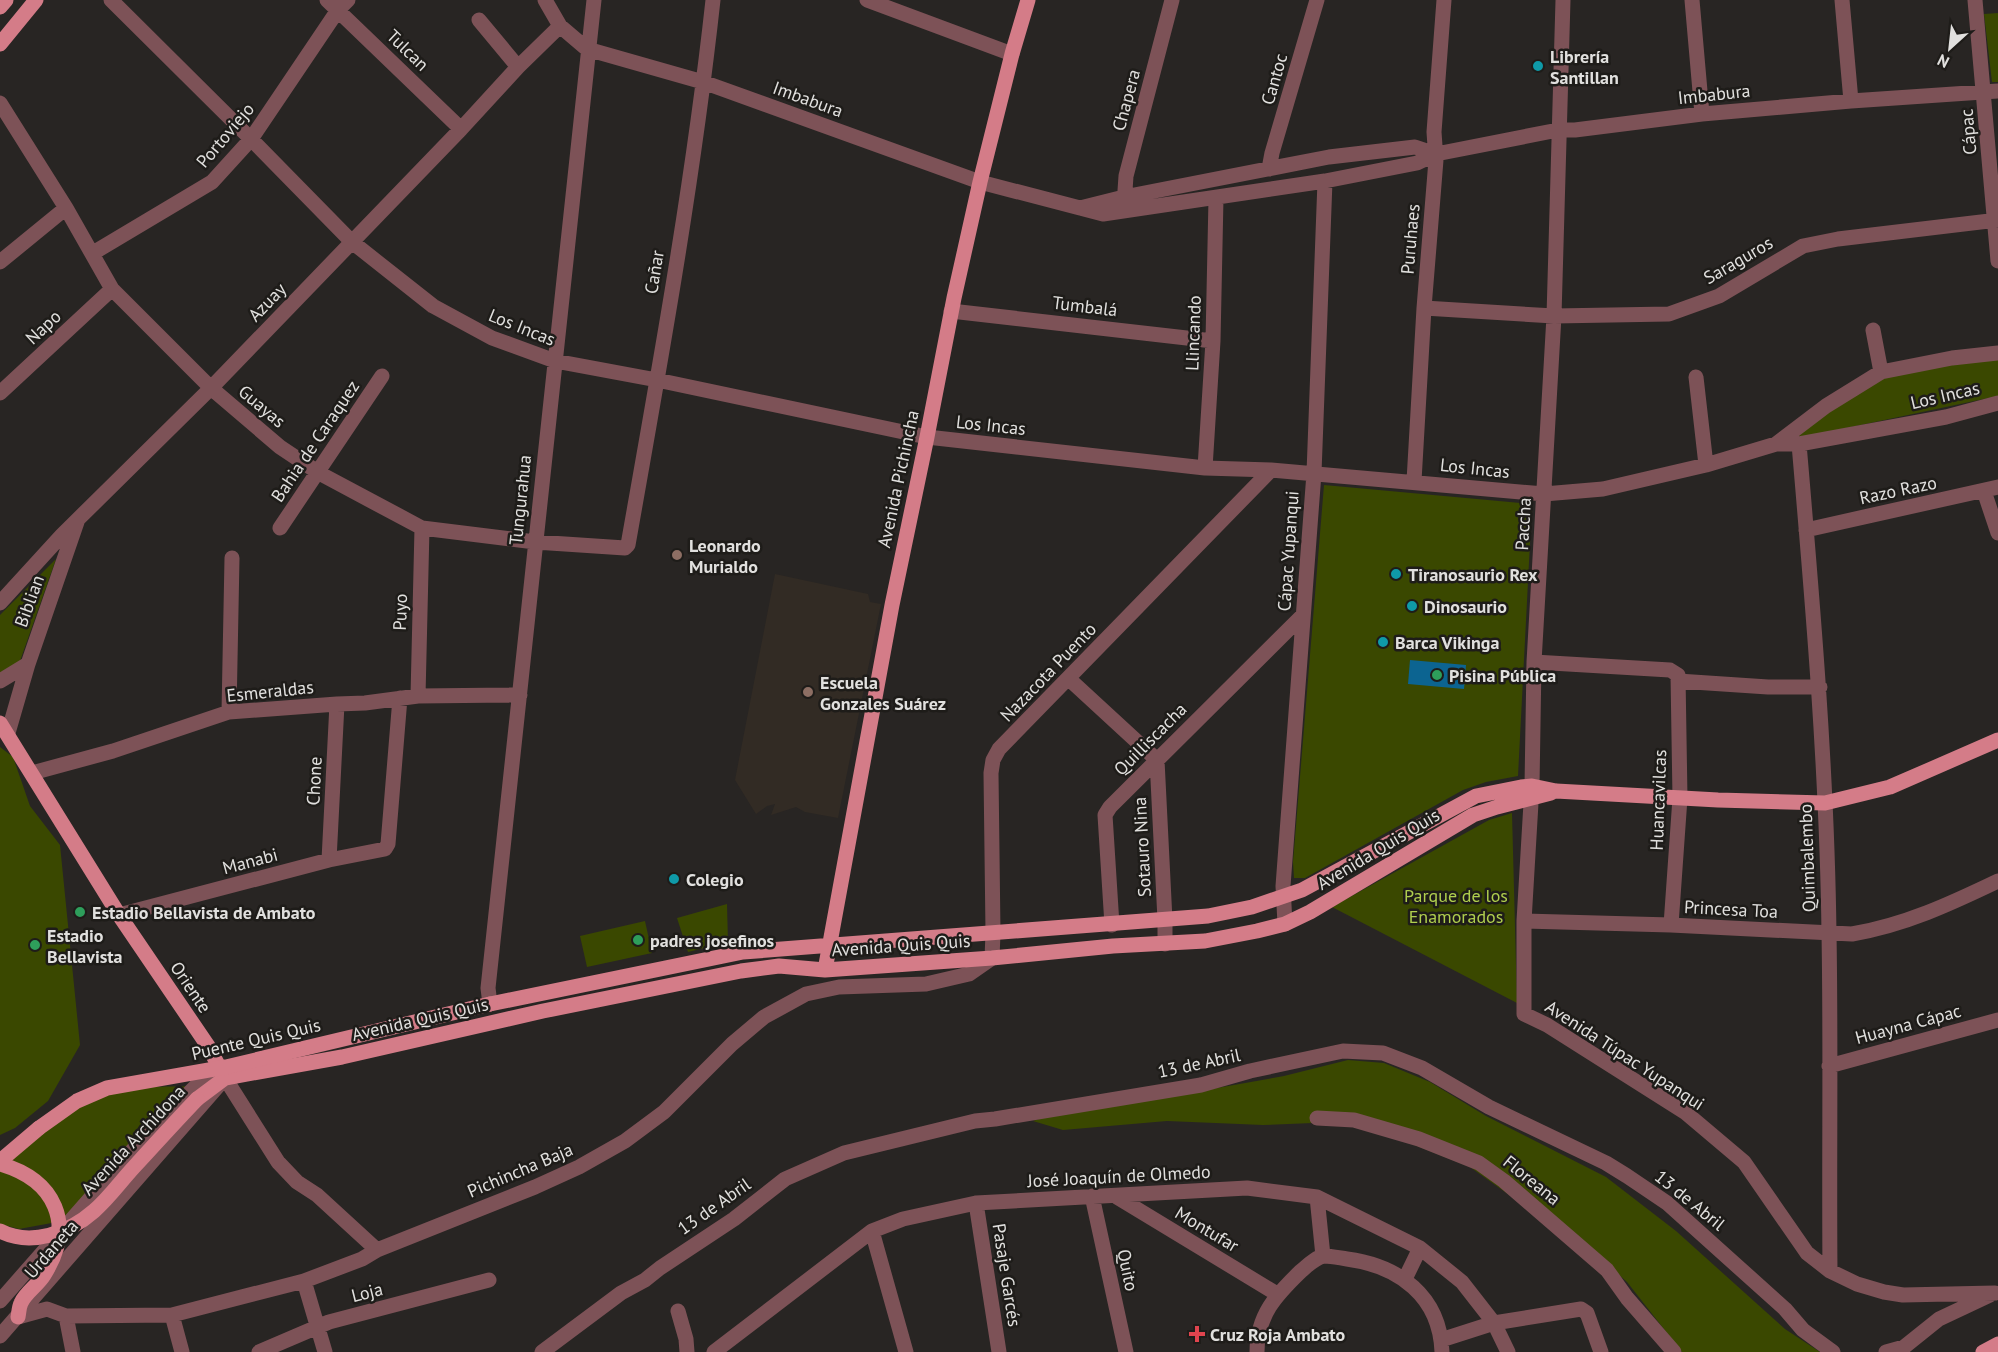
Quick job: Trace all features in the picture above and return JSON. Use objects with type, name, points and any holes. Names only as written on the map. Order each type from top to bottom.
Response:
[{"type":"main road","points":[[0,7],[6,0]]},
{"type":"main road","points":[[0,44],[36,0]]},
{"type":"main road","name":"Avenida Pichincha","points":[[825,970],[892,605],[951,311],[980,182],[1028,0]]},
{"type":"main road","name":"Oriente","points":[[4,728],[119,915],[208,1046],[221,1071]]},
{"type":"main road","name":"Avenida Quis Quis","points":[[490,1004],[743,952],[1112,925],[1219,914],[1284,898],[1302,890],[1476,796],[1494,792],[1556,791],[1825,803],[1890,787],[1998,740]]},
{"type":"main road","name":"Avenida Quis Quis","points":[[221,1071],[342,1057],[543,1011],[741,971],[779,966],[825,970],[992,958],[1113,946],[1205,941],[1257,932],[1286,924],[1310,912],[1473,815],[1531,792]]},
{"type":"main road","name":"Puente Quis Quis","points":[[0,1162],[39,1128],[77,1101],[107,1088],[226,1067],[490,1004]]},
{"type":"main road","name":"Avenida Archidona","points":[[0,1232],[10,1236],[35,1238],[54,1234],[70,1227],[94,1211],[221,1071]]},
{"type":"main road","points":[[0,1162],[29,1176],[49,1194],[56,1206],[60,1234],[44,1276],[21,1302],[18,1317]]},
{"type":"main road","points":[[1983,1352],[1998,1344]]},
{"type":"street","name":"Los Incas","points":[[111,0],[352,242],[433,306],[492,338],[555,361],[657,380],[927,437],[1205,468],[1314,473],[1544,494],[1603,489],[1706,465],[1776,444],[1799,444],[1946,417],[1998,403]]},
{"type":"street","name":"Imbabura","points":[[545,0],[560,26],[587,49],[704,82],[980,182],[1103,214],[1124,204],[1329,157],[1415,147],[1436,154]]},
{"type":"street","name":"Tungurahua","points":[[490,1004],[488,988],[594,0]]},
{"type":"street","name":"Cañar","points":[[625,548],[628,545],[657,380],[704,82],[713,0]]},
{"type":"street","points":[[867,0],[1012,54]]},
{"type":"street","name":"Chapera","points":[[1124,204],[1126,176],[1172,0]]},
{"type":"street","name":"Cantoc","points":[[1269,169],[1317,0]]},
{"type":"street","name":"Puruhaes","points":[[1414,481],[1444,0]]},
{"type":"street","name":"Paccha","points":[[1524,1014],[1524,921],[1531,792],[1534,662],[1554,316],[1563,0]]},
{"type":"street","points":[[1692,0],[1702,114]]},
{"type":"street","points":[[1842,0],[1851,100]]},
{"type":"street","name":"Cápac","points":[[1975,0],[1991,92],[1998,261]]},
{"type":"street","name":"Portoviejo","points":[[93,253],[212,182],[251,139],[338,3]]},
{"type":"street","name":"Tulcan","points":[[338,3],[461,129]]},
{"type":"street","points":[[479,20],[518,66]]},
{"type":"street","name":"Azuay","points":[[0,603],[79,518],[211,388],[461,129],[518,66],[560,26]]},
{"type":"street","name":"Imbabura","points":[[1124,204],[1216,198],[1325,181],[1417,164],[1436,154],[1558,130],[1851,100],[1991,92]]},
{"type":"street","name":"Guayas","points":[[0,103],[66,208],[112,289],[211,388],[280,447],[319,474],[422,528],[535,542],[625,548]]},
{"type":"street","name":"Cápac Yupanqui","points":[[1286,924],[1284,898],[1314,473],[1325,181]]},
{"type":"street","name":"Llincando","points":[[1205,468],[1213,341],[1216,198]]},
{"type":"street","points":[[0,262],[66,208]]},
{"type":"street","name":"Saraguros","points":[[1424,308],[1554,316],[1669,314],[1719,296],[1803,246],[1838,239],[1997,220]]},
{"type":"street","name":"Napo","points":[[0,393],[112,289]]},
{"type":"street","name":"Tumbalá","points":[[951,311],[1213,341]]},
{"type":"street","points":[[1873,330],[1881,372]]},
{"type":"street","points":[[1776,444],[1826,406],[1881,372],[1952,358],[1998,353]]},
{"type":"street","name":"Bahia de Caraquez","points":[[280,528],[319,474],[382,376]]},
{"type":"street","points":[[1696,377],[1706,465]]},
{"type":"street","name":"Quimbalembo","points":[[1799,444],[1820,687],[1825,803],[1829,934],[1830,1270]]},
{"type":"street","name":"Nazacota Puento","points":[[992,958],[991,773],[993,760],[999,749],[1271,470]]},
{"type":"street","points":[[1991,489],[1998,533]]},
{"type":"street","name":"Razo Razo","points":[[1806,530],[1991,489]]},
{"type":"street","name":"Biblian","points":[[4,728],[79,518]]},
{"type":"street","name":"Puyo","points":[[417,696],[422,528]]},
{"type":"street","points":[[229,712],[232,558]]},
{"type":"street","name":"Quilliscacha","points":[[1112,925],[1105,815],[1110,807],[1303,615]]},
{"type":"street","points":[[1534,662],[1670,670],[1678,678],[1768,687],[1820,687]]},
{"type":"street","points":[[0,681],[28,664]]},
{"type":"street","name":"Huancavilcas","points":[[1671,925],[1680,798],[1678,678]]},
{"type":"street","points":[[1069,679],[1157,760]]},
{"type":"street","name":"Esmeraldas","points":[[32,773],[113,751],[229,712],[364,703],[417,696],[520,695]]},
{"type":"street","name":"Manabi","points":[[119,915],[329,860],[385,849],[388,844],[400,698]]},
{"type":"street","name":"Chone","points":[[329,860],[337,704]]},
{"type":"street","name":"Sotauro Nina","points":[[1157,760],[1165,944]]},
{"type":"street","name":"Princesa Toa","points":[[1524,921],[1671,925],[1852,934],[1900,924],[1948,905],[1998,881]]},
{"type":"street","name":"Pichincha Baja","points":[[18,1317],[47,1309],[66,1316],[172,1315],[304,1281],[544,1183],[579,1167],[625,1141],[664,1112],[732,1044],[764,1017],[806,994],[839,987],[926,984],[969,974],[992,958]]},
{"type":"street","name":"Avenida Túpac Yupanqui","points":[[1524,1014],[1547,1025],[1686,1113],[1744,1162],[1807,1253],[1830,1270],[1857,1284],[1884,1292],[1903,1294],[1997,1293]]},
{"type":"street","name":"Huayna Cápac","points":[[1829,1065],[1998,1020]]},
{"type":"street","name":"13 de Abril","points":[[543,1352],[621,1293],[645,1280],[734,1219],[785,1179],[844,1153],[975,1121],[1201,1085],[1343,1051],[1383,1053],[1422,1068],[1490,1107],[1606,1163],[1674,1210],[1785,1309],[1803,1330],[1833,1352]]},
{"type":"street","points":[[0,1301],[140,1143],[221,1071]]},
{"type":"street","name":"Oriente","points":[[221,1071],[278,1162],[297,1182],[317,1195],[377,1251]]},
{"type":"street","name":"Urdaneta","points":[[0,1336],[221,1071]]},
{"type":"street","name":"Floreana","points":[[1317,1118],[1354,1120],[1419,1139],[1479,1163],[1504,1181],[1607,1269],[1627,1298],[1674,1352]]},
{"type":"street","name":"José Joaquín de Olmedo","points":[[714,1352],[872,1231],[903,1219],[976,1203],[1092,1196],[1117,1197],[1247,1188],[1317,1197],[1419,1248],[1462,1282],[1494,1323],[1508,1352]]},
{"type":"street","name":"Quito","points":[[1092,1196],[1126,1352]]},
{"type":"street","name":"Montufar","points":[[1117,1197],[1277,1294]]},
{"type":"street","points":[[1317,1197],[1323,1256]]},
{"type":"street","name":"Pasaje Garcés","points":[[976,1203],[999,1352]]},
{"type":"street","points":[[872,1231],[906,1352]]},
{"type":"street","points":[[1405,1279],[1419,1248]]},
{"type":"street","points":[[1257,1352],[1257,1338],[1264,1315],[1277,1294],[1309,1264],[1323,1256],[1383,1267],[1405,1279],[1422,1296],[1435,1317],[1442,1346],[1494,1323],[1581,1309],[1587,1313],[1601,1352]]},
{"type":"street","name":"Loja","points":[[259,1352],[329,1322],[489,1280]]},
{"type":"street","points":[[304,1281],[325,1352]]},
{"type":"street","points":[[1886,1352],[1904,1347],[1939,1319],[1997,1293]]},
{"type":"street","points":[[678,1311],[686,1339],[687,1352]]},
{"type":"street","points":[[172,1315],[182,1352]]},
{"type":"street","points":[[66,1316],[73,1352]]},
{"type":"shaded area","name":"Escuela Gonzales Suárez","points":[[775,574],[868,594],[870,602],[881,604],[838,818],[805,812],[796,807],[771,815],[775,804],[767,806],[756,814],[735,780]]},
{"type":"green space","points":[[1998,13],[1998,82],[1992,82],[1984,14]]},
{"type":"green space","points":[[1998,357],[1998,396],[1804,437],[1782,433],[1873,369]]},
{"type":"green space","points":[[1324,485],[1532,504],[1518,776],[1486,782],[1463,790],[1305,878],[1294,878],[1293,862]]},
{"type":"green space","points":[[56,559],[20,661],[0,673],[0,615]]},
{"type":"green space","name":"Estadio Bellavista","points":[[0,747],[13,757],[30,806],[60,845],[80,1045],[48,1101],[15,1128],[0,1135]]},
{"type":"green space","name":"Parque de los Enamorados","points":[[1512,813],[1517,1003],[1332,907],[1489,820]]},
{"type":"green space","points":[[727,904],[728,942],[688,952],[677,918]]},
{"type":"green space","points":[[645,921],[652,953],[587,967],[580,936]]},
{"type":"green space","points":[[1348,1060],[1384,1063],[1430,1082],[1486,1116],[1606,1177],[1676,1231],[1785,1329],[1820,1352],[1682,1352],[1627,1282],[1577,1237],[1512,1197],[1470,1167],[1384,1133],[1338,1122],[1263,1125],[1167,1121],[1063,1130],[1033,1121],[1070,1108],[1200,1091],[1284,1076]]},
{"type":"green space","points":[[201,1086],[68,1220],[19,1229],[0,1224],[0,1166],[65,1115],[93,1099],[119,1091],[154,1087]]},
{"type":"water","name":"Pisina Pública","points":[[1410,660],[1466,665],[1464,689],[1408,684]]},
{"type":"place","name":"Librería Santillan","points":[[1538,66]]},
{"type":"place","name":"Leonardo Murialdo","points":[[677,555]]},
{"type":"place","name":"Tiranosaurio Rex","points":[[1396,574]]},
{"type":"place","name":"Dinosaurio","points":[[1412,606]]},
{"type":"place","name":"Barca Vikinga","points":[[1383,642]]},
{"type":"place","name":"Pisina Pública","points":[[1437,675]]},
{"type":"place","name":"Escuela Gonzales Suárez","points":[[808,692]]},
{"type":"place","name":"Colegio","points":[[674,879]]},
{"type":"place","name":"Estadio Bellavista de Ambato","points":[[80,912]]},
{"type":"place","name":"padres josefinos","points":[[638,940]]},
{"type":"place","name":"Estadio Bellavista","points":[[35,945]]},
{"type":"place","name":"Cruz Roja Ambato","points":[[1197,1334]]}]
